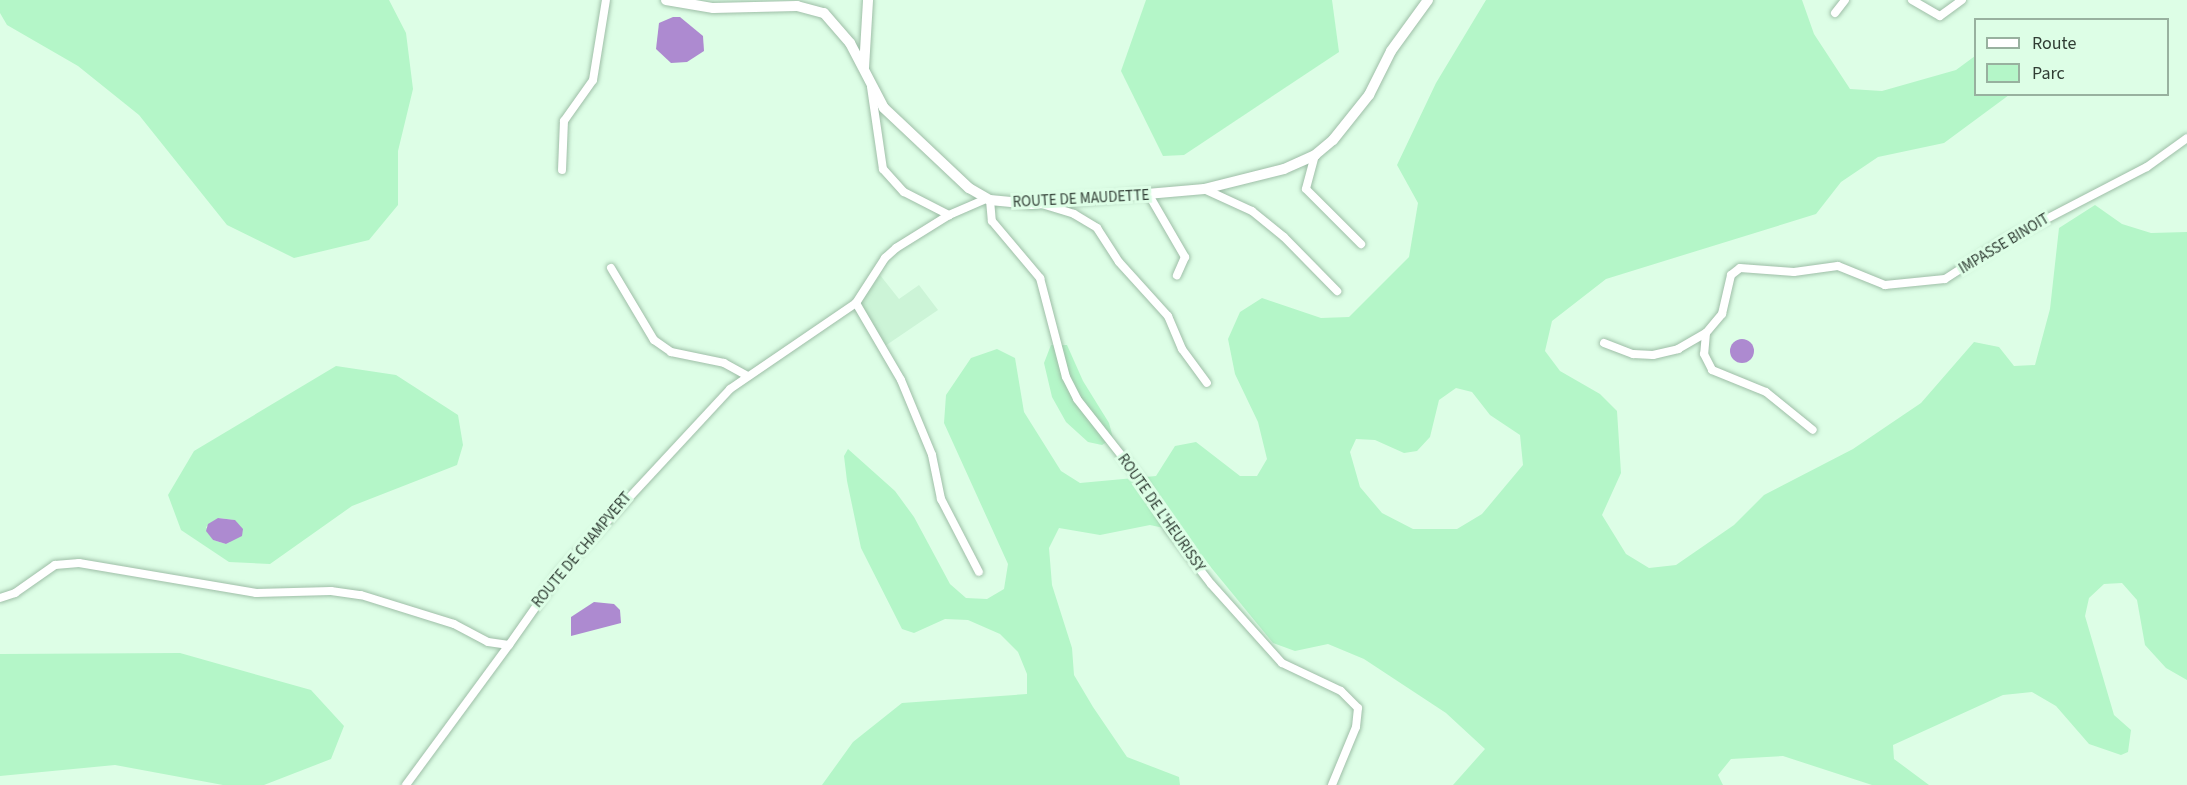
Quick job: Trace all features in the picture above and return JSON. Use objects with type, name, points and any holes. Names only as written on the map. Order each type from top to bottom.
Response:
[{"type":"street","points":[[562,170],[564,121],[593,80],[606,0]]},
{"type":"street","points":[[666,0],[713,8],[782,5],[814,9],[838,26],[884,108],[969,188],[988,200]]},
{"type":"street","points":[[864,69],[868,0]]},
{"type":"street","name":"ROUTE DE MAUDETTE","points":[[988,200],[1038,203],[1204,189],[1284,169],[1315,155],[1334,140],[1369,95],[1391,51],[1428,0]]},
{"type":"street","points":[[1835,13],[1845,0]]},
{"type":"street","points":[[1912,0],[1940,16],[1962,0]]},
{"type":"street","points":[[871,87],[883,169],[904,192],[949,215]]},
{"type":"street","name":"IMPASSE BINOIT","points":[[1604,343],[1633,354],[1653,355],[1678,349],[1706,333],[1722,314],[1731,275],[1740,268],[1794,272],[1838,266],[1885,285],[1945,279],[2021,232],[2147,167],[2187,138]]},
{"type":"street","points":[[1315,155],[1306,189],[1361,244]]},
{"type":"street","points":[[1204,189],[1252,211],[1284,237],[1337,291]]},
{"type":"street","points":[[1149,195],[1185,257],[1177,275]]},
{"type":"street","name":"ROUTE DE CHAMPVERT","points":[[406,785],[509,645],[543,592],[588,540],[747,376],[856,303],[885,258],[949,215],[988,200]]},
{"type":"street","name":"ROUTE DE L'HEURISSY","points":[[988,200],[992,221],[1040,278],[1066,377],[1077,399],[1143,483],[1168,528],[1211,584],[1282,663],[1341,691],[1358,708],[1356,727],[1332,785]]},
{"type":"street","points":[[1038,203],[1074,214],[1097,228],[1119,262],[1168,316],[1182,348],[1207,383]]},
{"type":"street","points":[[611,268],[654,340],[671,352],[723,363],[747,376]]},
{"type":"street","points":[[856,303],[901,380],[932,455],[941,499],[979,572]]},
{"type":"street","points":[[1706,333],[1704,354],[1712,370],[1766,392],[1813,430]]},
{"type":"street","points":[[0,598],[15,593],[55,565],[79,562],[256,593],[331,591],[361,595],[454,624],[488,642],[509,645]]},
{"type":"shaded area","points":[[673,17],[680,17],[703,36],[704,51],[687,62],[671,63],[656,49],[659,23]]},
{"type":"shaded area","points":[[880,275],[899,299],[919,285],[938,310],[885,346],[860,303]]},
{"type":"shaded area","points":[[1742,339],[1751,342],[1754,351],[1751,360],[1742,363],[1733,360],[1730,351],[1733,342]]},
{"type":"shaded area","points":[[218,518],[235,520],[243,529],[242,536],[226,544],[213,540],[206,531],[208,524]]},
{"type":"shaded area","points":[[594,602],[614,604],[620,610],[621,623],[571,636],[571,617]]},
{"type":"green space","points":[[0,0],[389,0],[406,33],[413,89],[398,151],[398,205],[369,240],[294,258],[227,225],[139,115],[78,66],[7,25],[0,13]]},
{"type":"green space","points":[[1146,0],[1332,0],[1339,52],[1184,155],[1163,156],[1121,71]]},
{"type":"green space","points":[[1486,0],[1802,0],[1814,34],[1850,89],[1882,91],[1956,70],[1974,57],[1974,96],[2008,96],[1944,143],[1878,157],[1841,182],[1816,214],[1606,279],[1552,321],[1545,351],[1560,371],[1600,394],[1617,411],[1621,473],[1602,515],[1626,554],[1649,568],[1676,565],[1734,525],[1764,495],[1853,449],[1921,403],[1974,342],[1999,347],[2014,366],[2035,365],[2050,309],[2059,228],[2095,205],[2122,224],[2151,233],[2187,232],[2187,680],[2166,668],[2145,645],[2137,600],[2122,583],[2104,584],[2089,598],[2085,616],[2114,715],[2131,730],[2128,752],[2121,755],[2089,744],[2056,706],[2032,692],[2003,695],[1893,745],[1894,759],[1929,785],[1872,785],[1783,756],[1731,759],[1718,775],[1723,785],[1453,785],[1485,749],[1446,713],[1364,659],[1328,644],[1295,651],[1273,643],[1182,532],[1150,525],[1100,535],[1059,528],[1049,548],[1052,585],[1072,648],[1074,675],[1127,757],[1179,777],[1180,785],[822,785],[853,742],[902,703],[1027,694],[1027,674],[1018,652],[1000,634],[968,620],[945,619],[914,633],[902,629],[861,548],[847,481],[844,456],[848,449],[895,491],[914,517],[950,584],[966,598],[987,599],[1004,589],[1008,564],[944,423],[946,395],[971,358],[997,349],[1015,358],[1024,412],[1061,471],[1080,483],[1156,476],[1175,446],[1196,442],[1240,476],[1257,476],[1267,459],[1258,422],[1235,374],[1228,339],[1240,312],[1262,298],[1321,318],[1349,317],[1409,257],[1418,203],[1397,165],[1436,83]],"holes":[[[1456,388],[1472,392],[1490,415],[1520,435],[1523,465],[1482,514],[1457,529],[1413,529],[1382,513],[1360,487],[1350,452],[1356,439],[1375,440],[1404,453],[1417,451],[1430,437],[1439,400]]]},
{"type":"green space","points":[[1051,345],[1067,345],[1083,381],[1109,423],[1113,438],[1102,445],[1088,442],[1066,422],[1052,397],[1044,363]]},
{"type":"green space","points":[[336,366],[396,375],[458,415],[463,445],[457,465],[352,506],[270,564],[229,562],[181,530],[168,495],[194,451]],"holes":[[[219,518],[235,520],[230,542],[226,544],[213,540],[206,527]]]},
{"type":"green space","points":[[180,653],[311,690],[344,726],[331,759],[264,785],[223,785],[115,765],[0,776],[0,654]]}]
